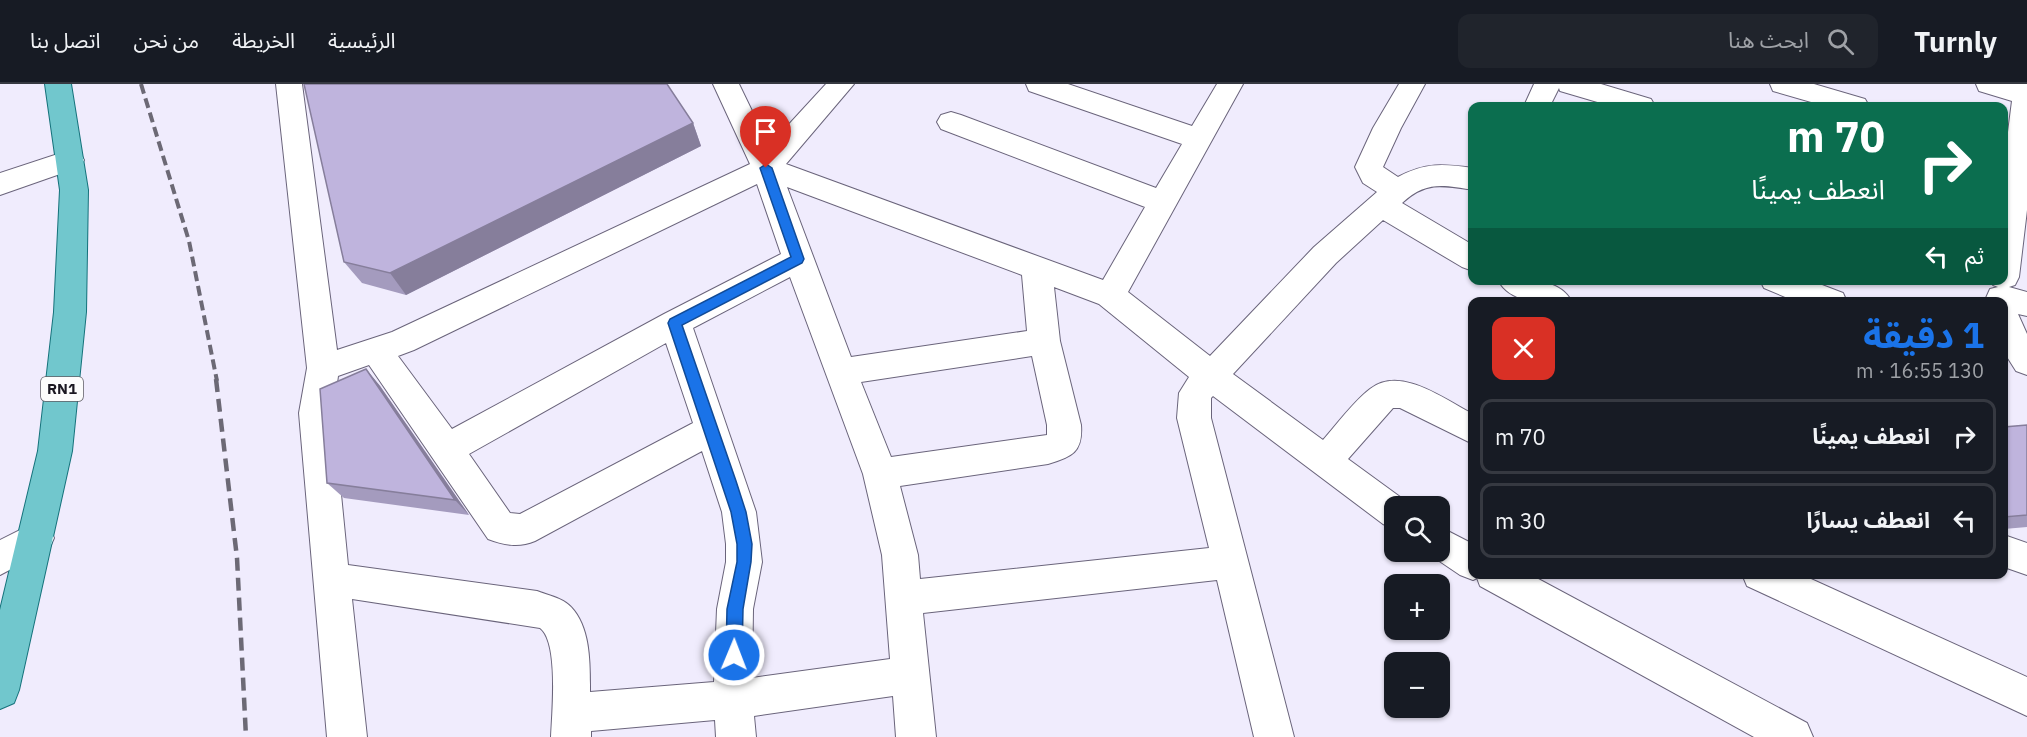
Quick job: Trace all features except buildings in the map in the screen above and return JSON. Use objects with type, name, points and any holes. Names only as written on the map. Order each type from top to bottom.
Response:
[{"type":"main road","name":"RN1","points":[[0,690],[55,451],[70,312],[74,190],[57,84]]},
{"type":"street","points":[[289,84],[323,368],[316,413],[347,737]]},
{"type":"street","points":[[726,84],[766,168],[840,372],[880,474],[900,555],[916,737]]},
{"type":"street","points":[[323,368],[403,341],[766,168],[841,84]]},
{"type":"street","points":[[1039,84],[1198,140]]},
{"type":"street","points":[[1110,295],[1230,84]]},
{"type":"street","points":[[1412,84],[1387,128],[1369,167],[1390,197],[1468,255]]},
{"type":"street","points":[[1539,102],[1546,84]]},
{"type":"street","points":[[1570,84],[1628,102]]},
{"type":"street","points":[[1783,84],[1842,102]]},
{"type":"street","points":[[1989,84],[2027,95],[2011,156],[2008,212]]},
{"type":"street","points":[[951,122],[1163,202]]},
{"type":"street","points":[[0,184],[70,160]]},
{"type":"street","points":[[766,168],[1110,295],[1210,375],[1384,505]]},
{"type":"street","points":[[1274,737],[1194,418],[1195,393],[1325,255],[1390,197],[1422,177],[1440,174],[1468,178]]},
{"type":"street","points":[[447,449],[675,323],[798,259]]},
{"type":"street","points":[[880,474],[1035,452],[1062,444],[1065,439],[1064,425],[1044,341],[1037,268]]},
{"type":"street","points":[[1523,285],[1547,297]]},
{"type":"street","points":[[1788,285],[1819,297]]},
{"type":"street","points":[[2008,304],[2012,337],[2027,362]]},
{"type":"street","points":[[675,323],[739,512],[744,544],[744,562],[735,609],[735,718]]},
{"type":"street","points":[[840,372],[1044,341]]},
{"type":"street","points":[[376,351],[447,449],[500,528],[523,530],[711,430]]},
{"type":"street","points":[[2008,366],[2027,373]]},
{"type":"street","points":[[1325,461],[1382,398],[1389,394],[1407,396],[1468,427]]},
{"type":"street","points":[[0,559],[36,538]]},
{"type":"street","points":[[1450,549],[1468,560]]},
{"type":"street","points":[[2008,552],[2027,559]]},
{"type":"street","points":[[904,598],[1231,562]]},
{"type":"street","points":[[331,579],[537,608],[553,615],[564,627],[568,648],[571,725],[735,718],[911,675]]},
{"type":"street","points":[[1502,579],[1793,737]]},
{"type":"street","points":[[1771,579],[2027,697]]},
{"type":"railway","points":[[141,84],[189,241],[217,381]]},
{"type":"railway","points":[[216,379],[237,558],[246,737]]},
{"type":"route","points":[[734,655],[735,609],[744,562],[739,512],[675,323],[798,259],[766,168]]}]
